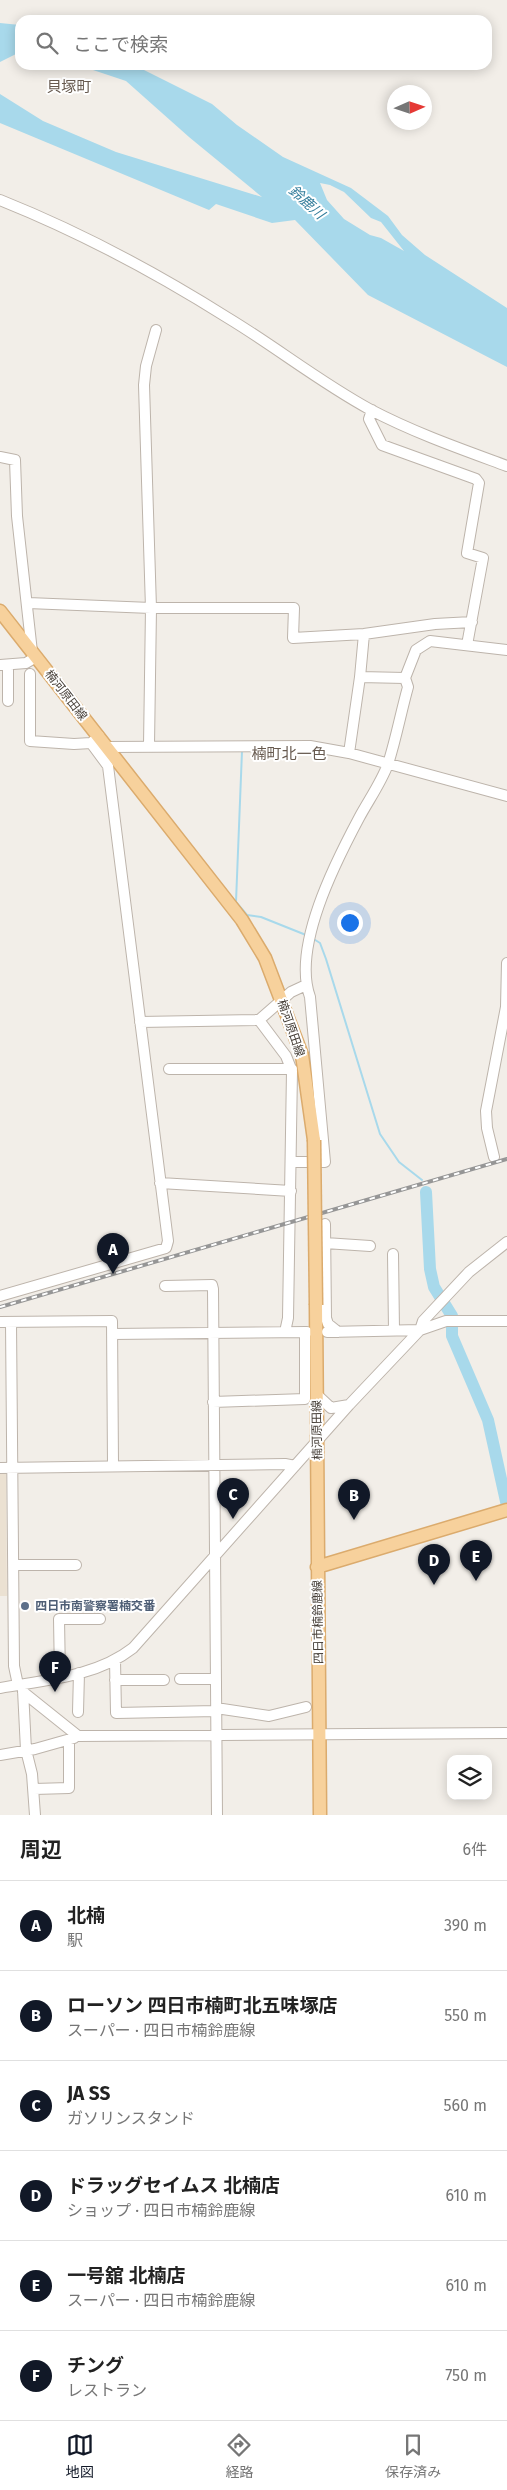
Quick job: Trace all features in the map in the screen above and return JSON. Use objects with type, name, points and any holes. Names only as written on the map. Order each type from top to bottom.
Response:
[{"type":"main road","name":"楠河原田線","points":[[0,612],[99,742],[242,920],[265,958],[302,1055],[314,1140],[317,1567]]},
{"type":"main road","name":"四日市楠鈴鹿線","points":[[320,1815],[317,1567],[503,1511]]},
{"type":"street","points":[[0,200],[41,216],[150,270],[230,319],[316,378],[372,410],[431,439],[507,466]]},
{"type":"street","points":[[149,745],[151,608],[144,385],[146,366],[156,330]]},
{"type":"street","points":[[372,410],[369,418],[382,445],[476,479],[479,483],[467,554],[483,558],[466,645]]},
{"type":"street","points":[[0,457],[15,460],[17,516],[34,655],[26,663],[4,665],[8,701]]},
{"type":"street","points":[[28,603],[151,608],[294,608],[293,638],[364,634],[428,627],[435,624],[472,622]]},
{"type":"street","points":[[428,627],[430,641]]},
{"type":"street","points":[[349,753],[364,634]]},
{"type":"street","points":[[292,1162],[325,1162],[310,997],[306,986],[310,936],[322,896],[337,861],[388,764],[408,687],[405,678],[416,650],[430,641],[507,650]]},
{"type":"street","points":[[30,674],[30,741],[74,744],[99,742],[149,745],[310,746],[349,753],[507,796]]},
{"type":"street","points":[[360,677],[405,678]]},
{"type":"street","points":[[0,1296],[166,1248],[168,1241],[108,766],[99,742]]},
{"type":"street","points":[[494,1157],[487,1128],[486,1111],[506,1007],[507,963]]},
{"type":"street","points":[[140,1022],[258,1020],[282,999],[306,986]]},
{"type":"street","points":[[258,1020],[282,1050],[292,1069],[288,1318],[285,1332]]},
{"type":"street","points":[[169,1069],[292,1069]]},
{"type":"street","points":[[160,1183],[291,1191]]},
{"type":"street","points":[[325,1224],[326,1318],[328,1324],[338,1332]]},
{"type":"street","points":[[0,1688],[22,1687],[92,1670],[115,1660],[142,1638],[349,1405],[420,1330],[423,1321],[442,1300],[469,1272],[507,1242]]},
{"type":"street","points":[[325,1243],[370,1246]]},
{"type":"street","points":[[393,1254],[394,1330]]},
{"type":"street","points":[[165,1286],[212,1285],[217,1815]]},
{"type":"street","points":[[35,1815],[34,1789],[26,1750],[22,1687],[14,1666],[12,1467],[5,1323],[112,1321],[113,1465]]},
{"type":"street","points":[[327,1332],[420,1330],[451,1321],[507,1321]]},
{"type":"street","points":[[112,1334],[306,1332],[305,1399],[213,1402]]},
{"type":"street","points":[[316,1394],[331,1408],[349,1405]]},
{"type":"street","points":[[0,1468],[214,1464],[285,1464],[295,1466]]},
{"type":"street","points":[[13,1565],[76,1565]]},
{"type":"street","points":[[60,1677],[59,1619],[100,1619]]},
{"type":"street","points":[[115,1660],[116,1713],[216,1710],[269,1716],[306,1707]]},
{"type":"street","points":[[78,1712],[79,1673]]},
{"type":"street","points":[[180,1680],[216,1679]]},
{"type":"street","points":[[115,1680],[164,1680]]},
{"type":"street","points":[[22,1687],[74,1738]]},
{"type":"street","points":[[0,1755],[74,1738],[217,1734],[507,1733]]},
{"type":"street","points":[[34,1789],[69,1788],[74,1738]]},
{"type":"shaded area","points":[[0,1470],[6,1471],[7,1596],[0,1596]]},
{"type":"water","points":[[0,23],[15,24],[15,54],[0,62]]},
{"type":"water","name":"鈴鹿川","points":[[93,70],[144,70],[212,104],[237,125],[283,157],[351,188],[388,216],[402,235],[425,255],[507,308],[507,367],[368,295],[295,220],[272,223],[216,204],[209,210],[0,123],[0,94],[43,121],[116,152],[262,197],[189,137],[126,81]],"holes":[[[320,183],[330,185],[344,192],[371,218],[381,222],[404,251],[381,238],[370,235],[344,219],[327,200]]]},
{"type":"waterway","points":[[242,751],[236,902],[247,915],[261,917],[306,935]]},
{"type":"waterway","points":[[312,938],[320,943],[326,959],[380,1134],[399,1162],[422,1180]]},
{"type":"waterway","points":[[426,1192],[430,1269],[434,1287],[452,1316],[452,1336],[488,1420],[507,1506]]},
{"type":"railway","points":[[0,1307],[507,1159]]},
{"type":"place","name":"北楠","points":[[113,1274]]},
{"type":"place","name":"JA SS","points":[[233,1519]]},
{"type":"place","name":"ローソン 四日市楠町北五味塚店","points":[[354,1520]]},
{"type":"place","name":"一号舘 北楠店","points":[[476,1581]]},
{"type":"place","name":"ドラッグセイムス 北楠店","points":[[434,1585]]},
{"type":"place","name":"四日市南警察署楠交番","points":[[25,1606]]},
{"type":"place","name":"チング","points":[[55,1692]]},
{"type":"district","name":"貝塚町","points":[[69,87]]},
{"type":"district","name":"楠町北一色","points":[[289,754]]}]
